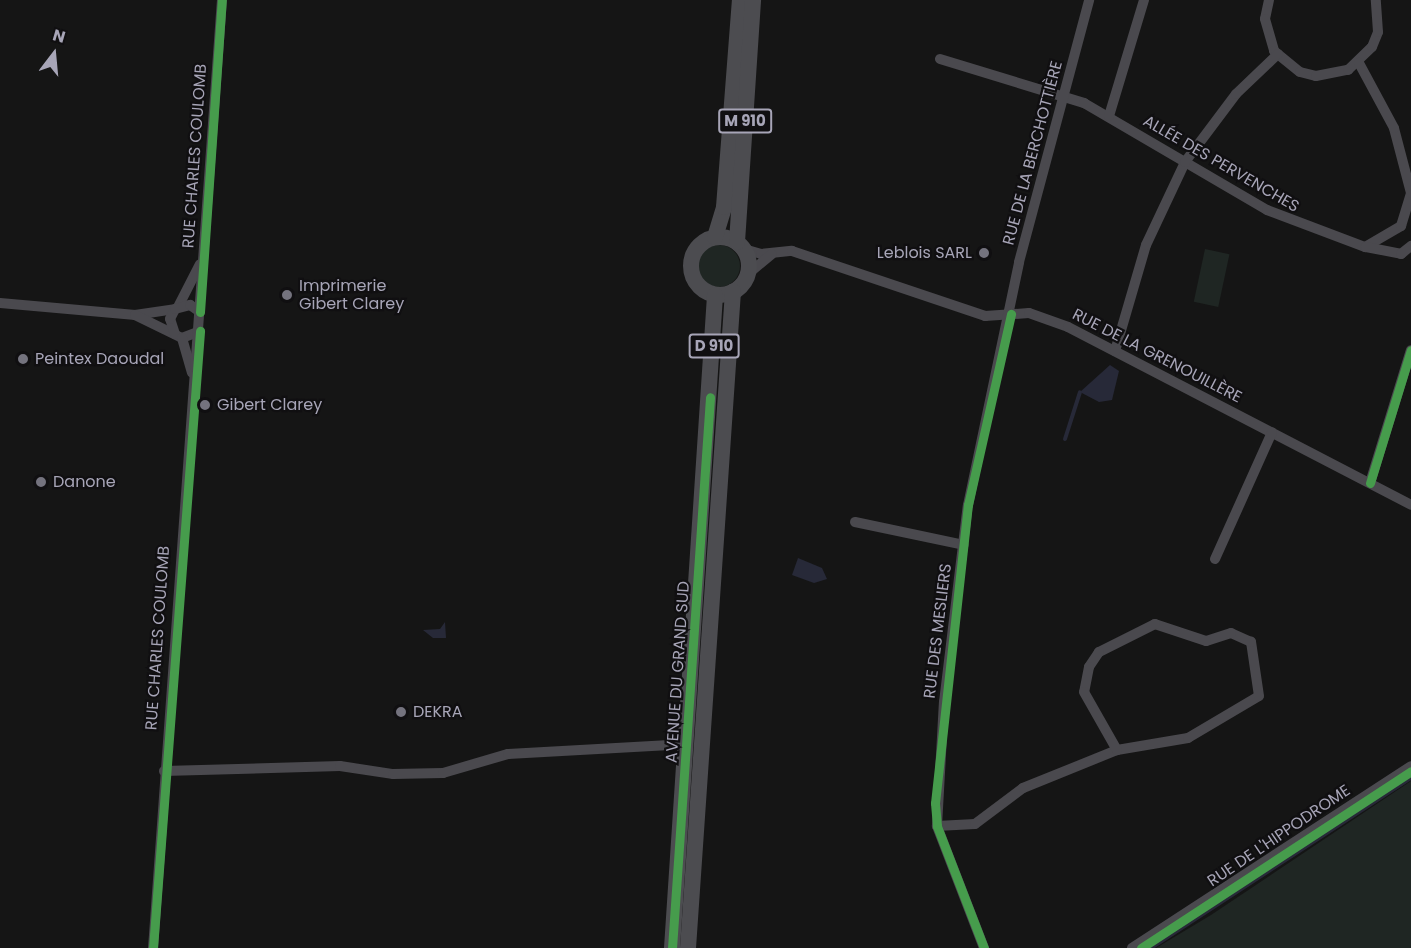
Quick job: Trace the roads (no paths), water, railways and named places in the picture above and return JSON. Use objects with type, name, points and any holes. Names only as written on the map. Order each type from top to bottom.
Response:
[{"type":"main road","points":[[715,237],[724,207],[740,0]]},
{"type":"main road","name":"M 910","points":[[741,245],[753,0]]},
{"type":"main road","points":[[715,237],[741,245],[748,274],[733,292],[715,295],[700,288],[690,267],[699,244],[715,237]]},
{"type":"main road","name":"AVENUE DU GRAND SUD","points":[[688,948],[733,292]]},
{"type":"main road","name":"AVENUE DU GRAND SUD","points":[[672,948],[688,744],[715,295]]},
{"type":"street","name":"RUE DE LA BERCHOTTIÈRE","points":[[1011,314],[1062,98],[1089,0]]},
{"type":"street","points":[[1109,116],[1144,0]]},
{"type":"street","points":[[1269,0],[1267,36],[1278,54],[1300,72],[1316,76],[1332,76],[1359,63],[1378,32],[1376,0]]},
{"type":"street","name":"RUE CHARLES COULOMB","points":[[153,948],[193,385],[200,331],[221,1]]},
{"type":"street","points":[[1115,351],[1146,245],[1185,162],[1236,94],[1278,54]]},
{"type":"street","name":"ALLÉE DES PERVENCHES","points":[[940,59],[1062,98],[1109,116],[1301,227],[1365,247],[1401,254],[1411,246]]},
{"type":"street","points":[[1359,63],[1404,154],[1411,209],[1394,234],[1365,247]]},
{"type":"street","name":"RUE DE LA GRENOUILLÈRE","points":[[741,245],[772,254],[792,250],[986,316],[1029,313],[1068,327],[1411,505]]},
{"type":"street","points":[[748,274],[772,254]]},
{"type":"street","name":"RUE CHARLES COULOMB","points":[[193,385],[180,337],[170,325],[204,255]]},
{"type":"street","points":[[0,303],[135,315],[190,305],[200,312]]},
{"type":"street","name":"RUE DES MESLIERS","points":[[984,948],[937,826],[944,702],[964,545],[1011,314]]},
{"type":"street","points":[[135,315],[180,337],[200,331]]},
{"type":"street","points":[[1370,483],[1411,350]]},
{"type":"street","points":[[1215,559],[1272,432]]},
{"type":"street","points":[[855,522],[964,545]]},
{"type":"street","points":[[937,826],[975,824],[1023,788],[1117,750],[1183,740],[1258,698],[1251,642],[1231,633],[1206,641],[1155,624],[1099,652],[1089,667],[1084,692],[1117,750]]},
{"type":"street","points":[[164,771],[340,766],[393,774],[443,773],[508,754],[688,744]]},
{"type":"street","name":"RUE DE L'HIPPODROME","points":[[1132,948],[1411,766]]},
{"type":"water","points":[[1110,365],[1119,371],[1112,400],[1099,402],[1080,392]]},
{"type":"water","points":[[798,558],[822,568],[827,579],[814,583],[792,575]]},
{"type":"water","points":[[445,622],[446,638],[433,638],[423,630],[440,629]]},
{"type":"waterway","points":[[1065,439],[1080,392]]},
{"type":"waterway","points":[[1151,948],[1411,778]]},
{"type":"place","name":"Leblois SARL","points":[[984,253]]},
{"type":"place","name":"Imprimerie Gibert Clarey","points":[[287,295]]},
{"type":"place","name":"Peintex Daoudal","points":[[23,359]]},
{"type":"place","name":"Gibert Clarey","points":[[205,405]]},
{"type":"place","name":"Danone","points":[[41,482]]},
{"type":"place","name":"DEKRA","points":[[401,712]]}]
